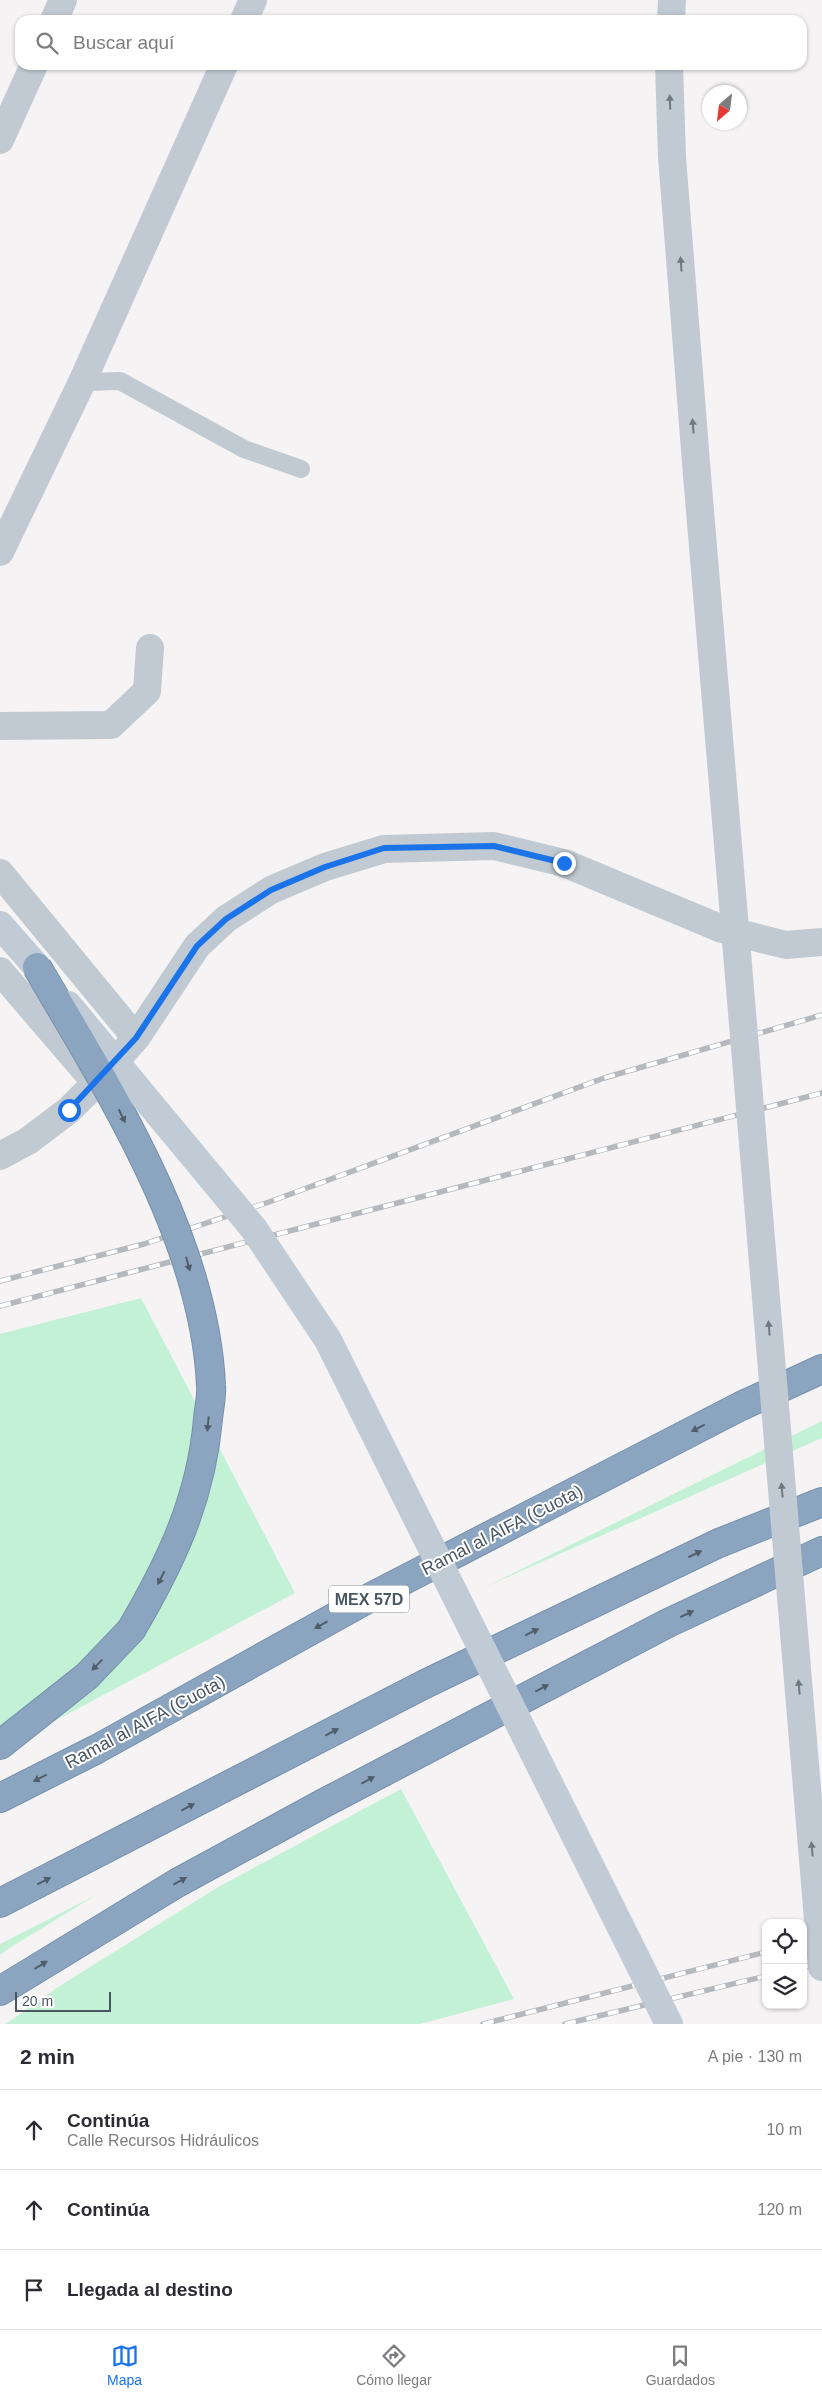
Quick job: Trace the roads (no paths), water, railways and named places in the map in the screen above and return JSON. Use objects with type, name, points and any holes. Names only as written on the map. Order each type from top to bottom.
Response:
[{"type":"highway","points":[[0,1745],[87,1676],[131,1630],[161,1579],[191,1508],[206,1446],[211,1387],[204,1323],[186,1254],[110,1091],[37,967]]},
{"type":"highway","name":"Ramal al AIFA (Cuota)","points":[[0,1798],[97,1750],[373,1596],[741,1406],[822,1369]]},
{"type":"highway","points":[[0,1903],[425,1684],[719,1543],[822,1502]]},
{"type":"highway","points":[[0,1991],[177,1883],[324,1803],[668,1623],[822,1551]]},
{"type":"main road","points":[[0,925],[37,967],[254,1230],[328,1340],[670,2024]]},
{"type":"street","points":[[56,15],[63,0]]},
{"type":"street","points":[[246,15],[253,0]]},
{"type":"street","points":[[670,15],[672,0]]},
{"type":"street","points":[[0,140],[32,70]]},
{"type":"street","points":[[0,552],[82,382],[222,70]]},
{"type":"street","points":[[669,70],[672,157],[697,474],[822,1967]]},
{"type":"street","points":[[0,726],[111,725],[148,691],[150,648]]},
{"type":"street","points":[[0,1156],[28,1141],[69,1110],[96,1083],[136,1038],[197,946],[226,919],[271,890],[325,867],[384,848],[494,846],[564,863],[722,929],[786,945],[822,942]]},
{"type":"street","points":[[0,873],[136,1038]]},
{"type":"street","points":[[3,978],[96,1083]]},
{"type":"lane","points":[[82,382],[120,381],[244,449],[301,469]]},
{"type":"railway","points":[[0,1281],[144,1244],[269,1202],[604,1078],[822,1015]]},
{"type":"railway","points":[[0,1306],[822,1093]]},
{"type":"railway","points":[[807,1941],[822,1937]]},
{"type":"railway","points":[[483,2024],[762,1953]]},
{"type":"railway","points":[[807,1966],[822,1963]]},
{"type":"railway","points":[[565,2024],[762,1977]]}]
